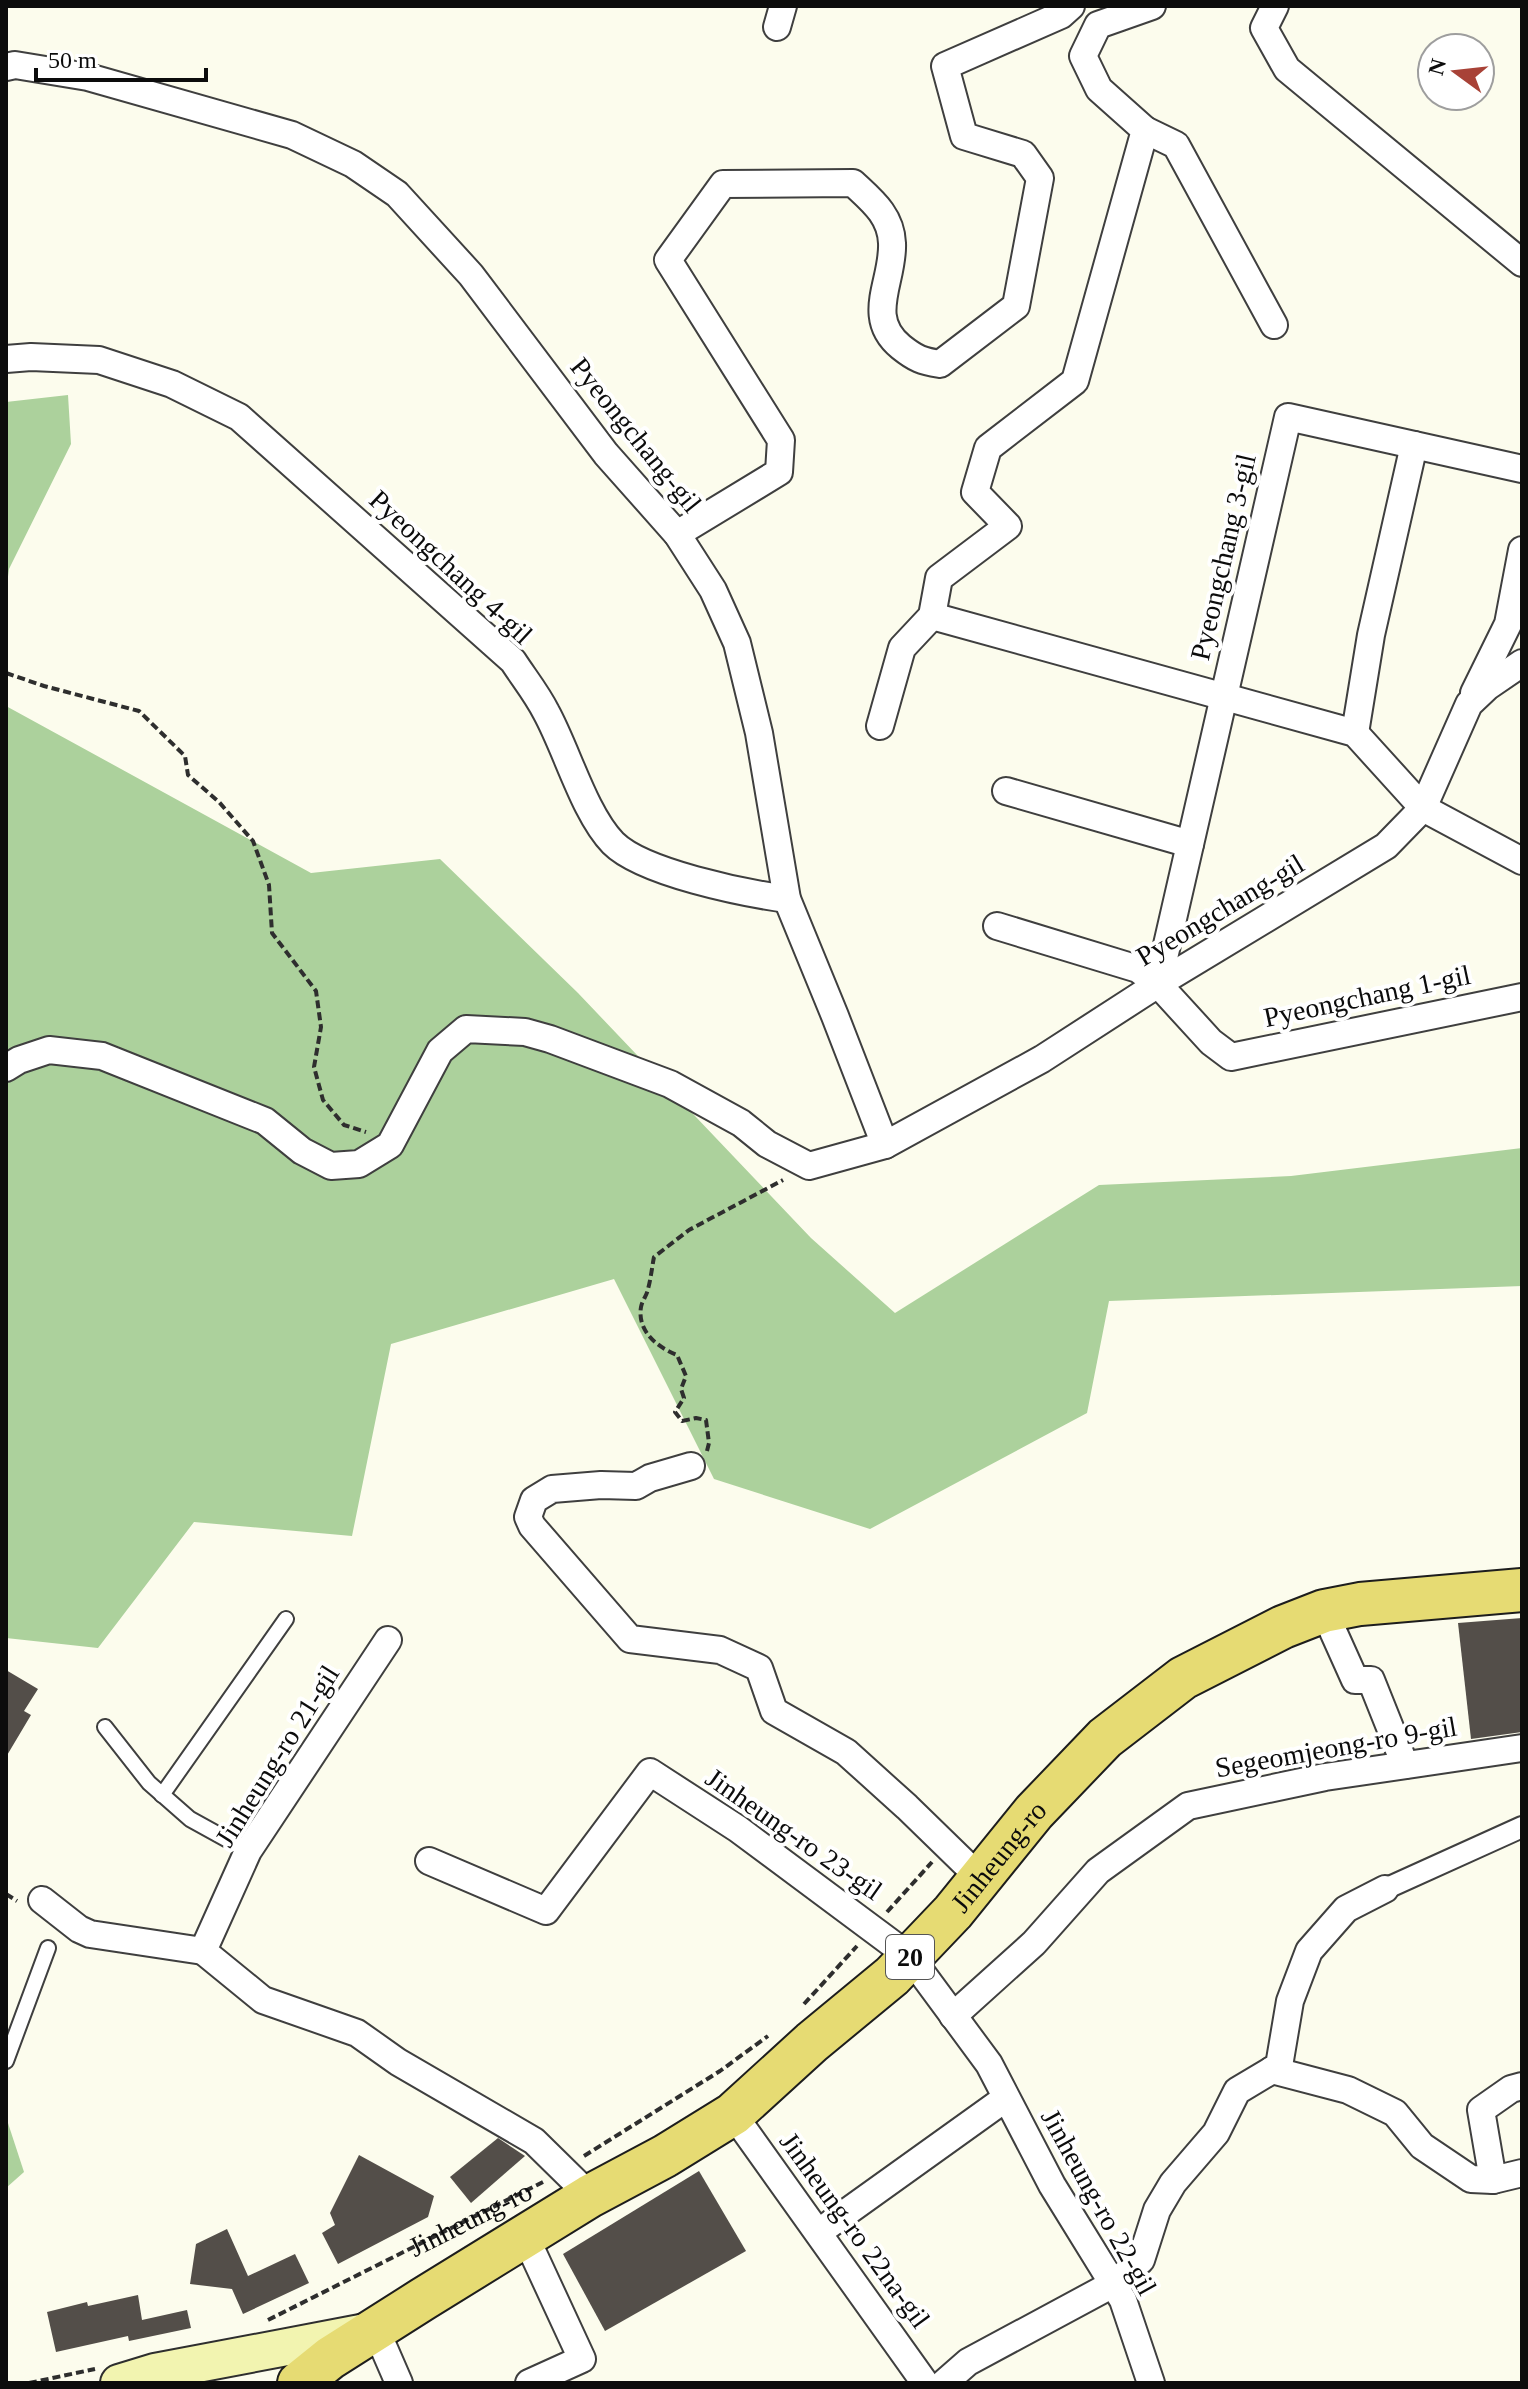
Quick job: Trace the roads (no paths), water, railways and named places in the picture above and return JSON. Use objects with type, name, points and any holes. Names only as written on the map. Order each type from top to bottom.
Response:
[{"type":"main road","name":"Jinheung-ro","points":[[299,2383],[330,2358],[526,2238],[577,2183],[665,2156],[733,2114],[812,2042],[892,1976],[981,1879],[1034,1812],[1105,1738],[1193,1673],[1283,1627],[1324,1611],[1360,1604],[1522,1590]]},
{"type":"main road","points":[[119,2383],[376,2330]]},
{"type":"street","points":[[677,534],[779,472],[781,440],[668,260],[723,184],[853,183],[881,209],[892,242],[881,316],[890,338],[917,360],[940,364],[1016,306],[1040,178],[1023,154],[964,136],[945,66],[1061,15],[1071,6]]},
{"type":"street","points":[[1152,6],[1098,25],[1083,56],[1099,89],[1145,130],[1176,145],[1274,325]]},
{"type":"street","points":[[1275,6],[1264,28],[1287,69],[1522,263]]},
{"type":"street","name":"Pyeongchang-gil","points":[[6,67],[15,65],[88,77],[292,135],[353,164],[397,194],[471,275],[606,454],[677,534],[713,590],[737,643],[759,733],[787,899],[885,1145]]},
{"type":"street","points":[[880,726],[902,648],[932,616],[939,578],[1008,526],[975,492],[988,448],[1075,381],[1145,130]]},
{"type":"street","name":"Pyeongchang 4-gil","points":[[6,359],[99,360],[172,384],[239,417],[513,661],[546,712],[599,825],[616,845],[682,876],[755,895],[787,899]]},
{"type":"street","name":"Pyeongchang 3-gil","points":[[1158,984],[1288,417],[1522,469]]},
{"type":"street","points":[[1414,445],[1371,635],[1355,733],[1423,808],[1522,861]]},
{"type":"street","points":[[1469,704],[1508,624],[1522,550]]},
{"type":"street","name":"Pyeongchang 3-gil","points":[[932,616],[1355,733]]},
{"type":"street","name":"Pyeongchang-gil","points":[[6,1068],[49,1050],[102,1056],[265,1121],[302,1151],[331,1166],[359,1164],[390,1145],[440,1051],[466,1029],[525,1032],[670,1084],[741,1123],[767,1144],[809,1166],[885,1145],[1042,1059],[1158,984],[1386,846],[1423,808],[1469,704],[1487,687],[1522,663]]},
{"type":"street","points":[[1006,791],[1190,844]]},
{"type":"street","points":[[997,926],[1138,969],[1158,984]]},
{"type":"street","name":"Pyeongchang 1-gil","points":[[1158,984],[1211,1042],[1231,1057],[1522,997]]},
{"type":"street","points":[[691,1466],[650,1478],[636,1486],[552,1489],[534,1500],[528,1517],[532,1526],[630,1639],[720,1650],[759,1668],[774,1711],[846,1752],[981,1879]]},
{"type":"street","points":[[1324,1611],[1355,1680],[1371,1680],[1405,1765]]},
{"type":"street","name":"Jinheung-ro 21-gil","points":[[203,1951],[248,1851],[388,1640]]},
{"type":"street","name":"Segeomjeong-ro 9-gil","points":[[953,2016],[1034,1943],[1098,1871],[1188,1806],[1325,1777],[1522,1748]]},
{"type":"street","name":"Jinheung-ro 23-gil","points":[[429,1861],[546,1911],[650,1772],[738,1829],[910,1957]]},
{"type":"street","points":[[1272,2070],[1279,2066],[1290,2001],[1309,1951],[1346,1909],[1522,1827]]},
{"type":"street","points":[[42,1900],[90,1934],[203,1951],[263,2000],[357,2033],[398,2062],[534,2141],[577,2183]]},
{"type":"street","name":"Jinheung-ro 22-gil","points":[[910,1957],[989,2064],[1052,2185],[1123,2300],[1151,2383]]},
{"type":"street","points":[[1272,2070],[1348,2090],[1395,2113],[1422,2146],[1471,2179],[1493,2180],[1522,2173]]},
{"type":"street","name":"Jinheung-ro 22na-gil","points":[[944,2383],[968,2362],[1113,2284],[1141,2260],[1157,2210],[1173,2183],[1216,2133],[1237,2091],[1272,2070]]},
{"type":"street","points":[[1493,2180],[1481,2110],[1511,2089],[1522,2086]]},
{"type":"street","name":"Jinheung-ro 22-gil","points":[[819,2232],[1006,2098]]},
{"type":"street","name":"Jinheung-ro 22na-gil","points":[[733,2114],[925,2383]]},
{"type":"street","name":"Jinheung-ro","points":[[526,2238],[582,2359],[529,2383]]},
{"type":"street","points":[[376,2330],[399,2383]]},
{"type":"lane","points":[[162,1795],[286,1619]]},
{"type":"lane","points":[[105,1727],[162,1795],[190,1819],[248,1851]]},
{"type":"lane","points":[[6,2061],[48,1948]]}]
